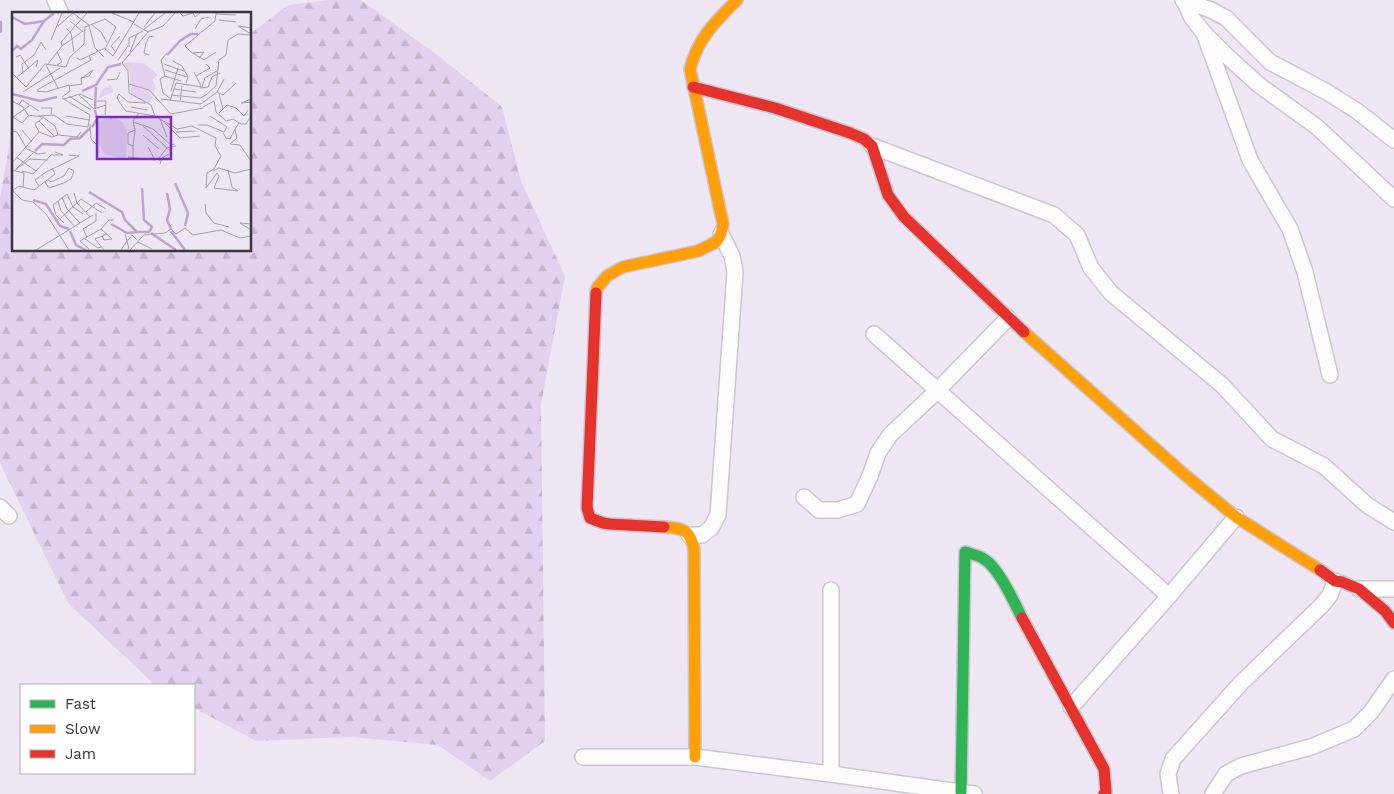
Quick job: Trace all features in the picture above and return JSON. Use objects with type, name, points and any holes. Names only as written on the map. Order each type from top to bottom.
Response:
[{"type":"street","points":[[55,0],[60,12]]},
{"type":"street","points":[[695,757],[693,542],[689,535],[678,528],[603,523],[590,518],[587,508],[596,297],[597,288],[608,276],[623,267],[698,251],[716,242],[721,234],[723,224],[690,69],[694,54],[711,26],[737,0]]},
{"type":"street","points":[[1184,0],[1192,18],[1204,33],[1259,85],[1316,127],[1394,199]]},
{"type":"street","points":[[1184,0],[1226,18],[1270,62],[1327,92],[1357,111],[1394,140]]},
{"type":"street","points":[[1204,33],[1250,160],[1290,229],[1305,272],[1330,375]]},
{"type":"street","points":[[693,87],[775,108],[850,133],[864,139],[872,146],[1054,215],[1077,235],[1091,268],[1110,293],[1222,385],[1272,439],[1324,466],[1368,505],[1394,522]]},
{"type":"street","points":[[872,146],[888,195],[904,217],[1008,318],[1185,475],[1236,517],[1335,581],[1359,589],[1385,610],[1394,622]]},
{"type":"street","points":[[689,535],[702,535],[711,528],[718,515],[735,272],[732,256],[721,234]]},
{"type":"street","points":[[804,497],[819,510],[838,510],[857,504],[878,454],[890,435],[937,391],[1008,318]]},
{"type":"street","points":[[874,334],[1169,596]]},
{"type":"street","points":[[1071,707],[1236,517]]},
{"type":"street","points":[[583,757],[695,757],[967,793],[966,552],[982,558],[990,564],[1003,582],[1104,769],[1106,783],[1106,792],[1104,794]]},
{"type":"street","points":[[1171,794],[1168,774],[1173,759],[1241,683],[1322,605],[1330,595],[1335,581]]},
{"type":"street","points":[[1359,589],[1394,589]]},
{"type":"street","points":[[831,774],[832,590]]},
{"type":"street","points":[[1213,794],[1226,774],[1241,766],[1311,747],[1354,728],[1371,712],[1394,679]]},
{"type":"green space","points":[[330,0],[361,0],[440,57],[502,107],[521,181],[565,276],[541,404],[545,741],[490,781],[438,745],[351,737],[256,741],[195,709],[195,684],[154,684],[68,603],[0,463],[0,198],[12,118],[12,251],[251,251],[251,33],[288,5]]},
{"type":"waterway","points":[[0,23],[0,31]]},
{"type":"traffic: fast","points":[[961,792],[965,552],[990,563],[1006,586],[1022,618]]},
{"type":"traffic: slow","points":[[596,293],[597,288],[607,276],[623,267],[698,251],[716,242],[721,234],[723,224],[690,69],[693,58],[708,31],[737,0]]},
{"type":"traffic: slow","points":[[1024,332],[1185,475],[1236,517],[1320,570]]},
{"type":"traffic: slow","points":[[664,527],[685,531],[691,538],[694,550],[695,757]]},
{"type":"traffic: jam","points":[[693,87],[775,108],[864,139],[872,146],[888,195],[904,217],[1024,332]]},
{"type":"traffic: jam","points":[[596,293],[587,508],[590,518],[603,523],[664,527]]},
{"type":"traffic: jam","points":[[1320,570],[1335,581],[1359,589],[1385,611],[1394,623]]},
{"type":"traffic: jam","points":[[1022,618],[1104,769],[1106,792],[1104,794]]}]
